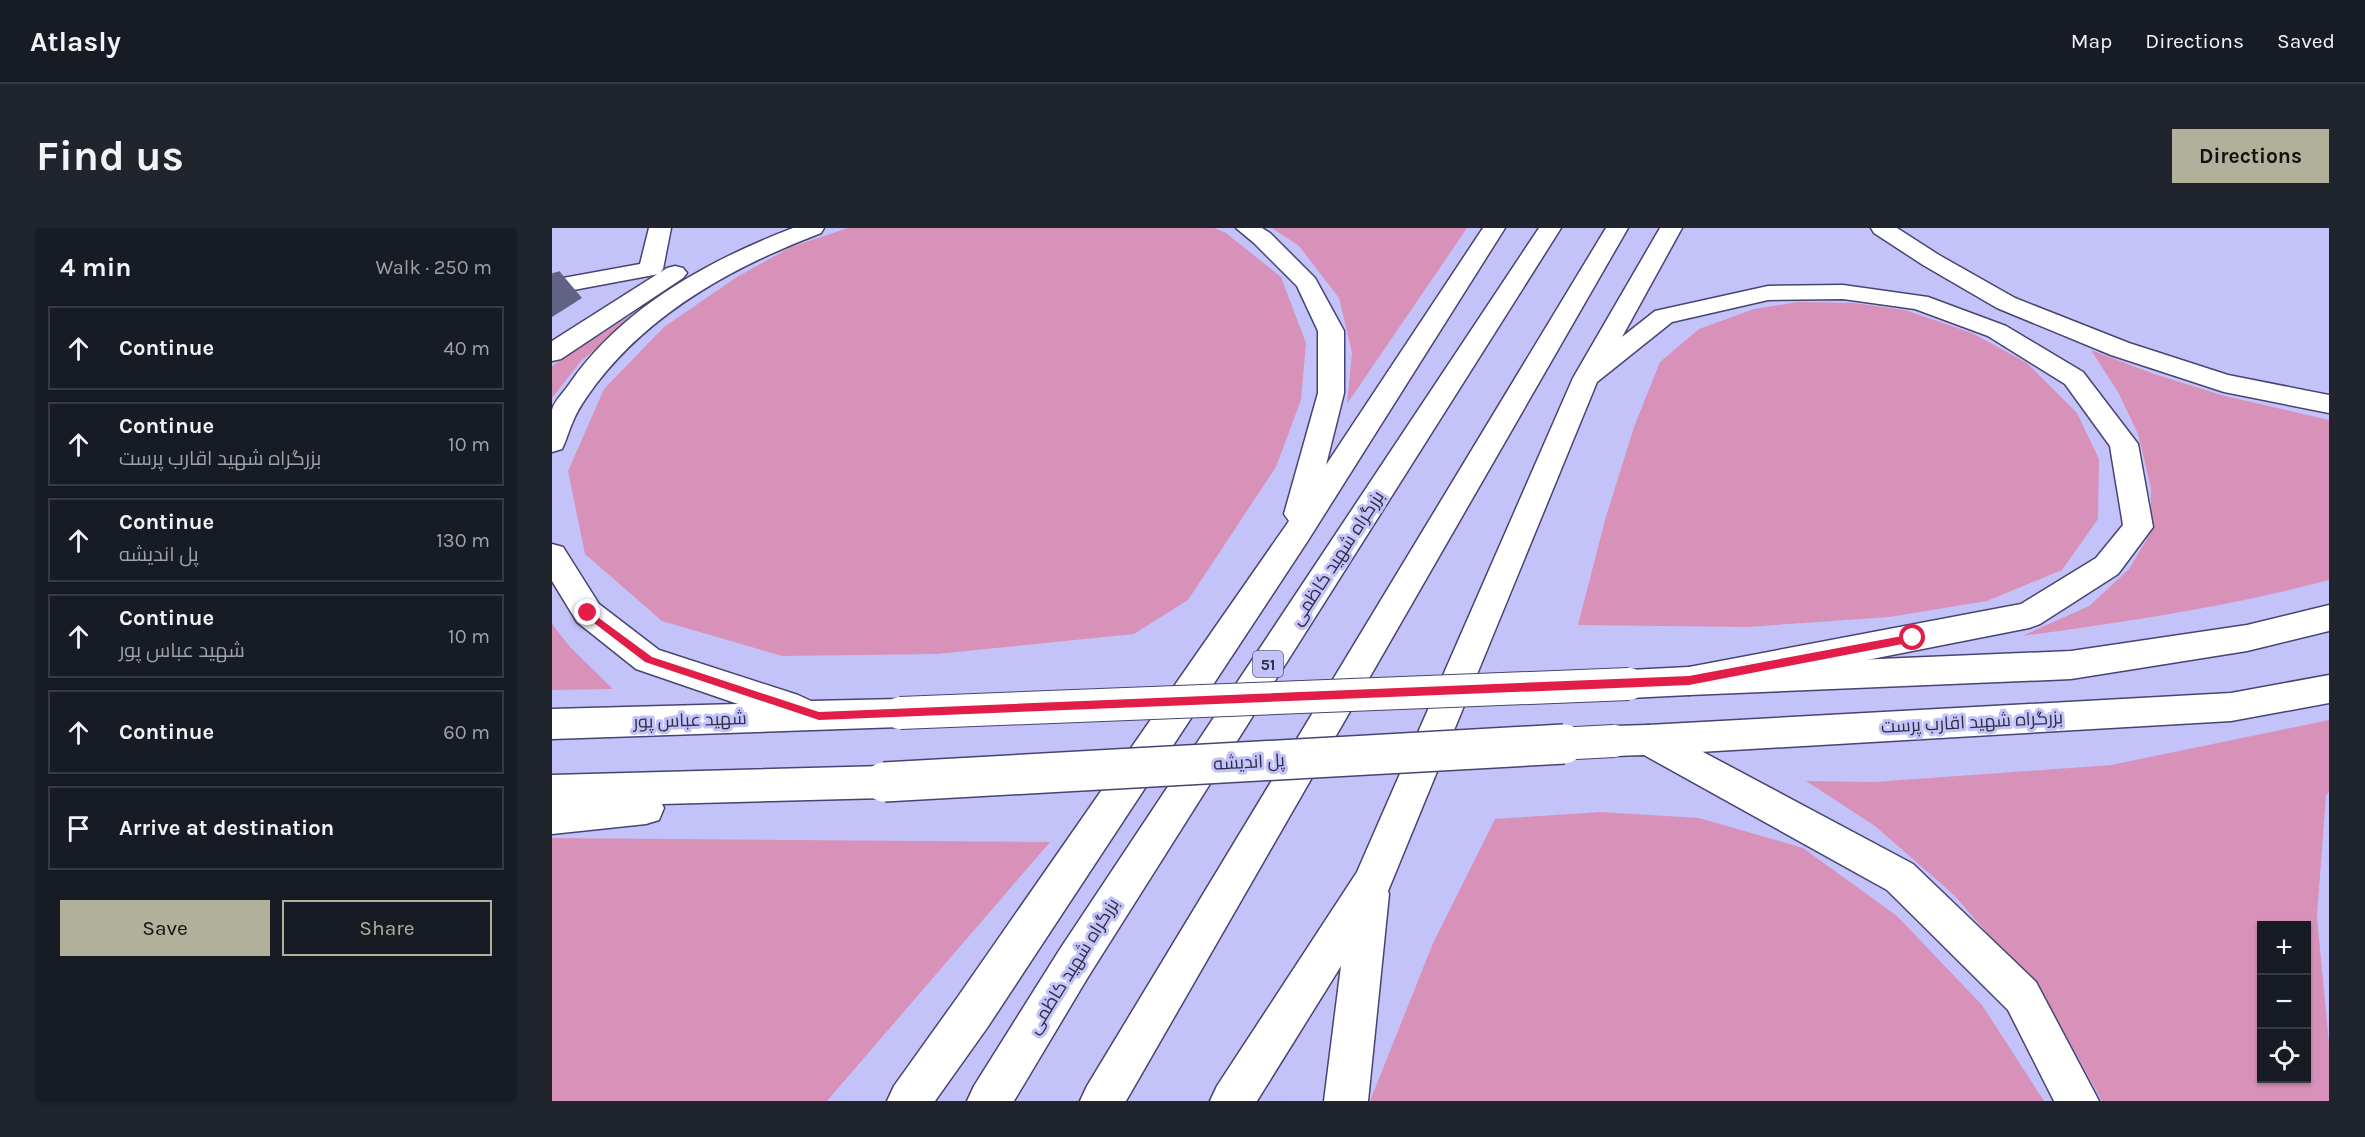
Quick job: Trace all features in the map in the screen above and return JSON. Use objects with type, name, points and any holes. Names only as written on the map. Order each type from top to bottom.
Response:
[{"type":"main road","points":[[552,287],[651,269],[660,228]]},
{"type":"main road","points":[[552,353],[717,248],[762,228]]},
{"type":"main road","points":[[552,441],[563,413],[600,362],[656,311],[709,275],[774,242],[813,228]]},
{"type":"main road","points":[[1248,228],[1262,238],[1307,283],[1331,332],[1331,393],[1303,492],[1296,534]]},
{"type":"main road","points":[[909,1101],[972,1013],[1296,534],[1494,228]]},
{"type":"main road","points":[[1460,282],[1508,228]]},
{"type":"main road","name":"بزرگراه شهید کاظمی","points":[[989,1101],[1081,953],[1550,228]]},
{"type":"main road","points":[[1102,1101],[1617,228]]},
{"type":"main road","points":[[1232,1101],[1371,885],[1586,378],[1671,228]]},
{"type":"main road","points":[[1882,228],[1930,260],[2007,303],[2120,349],[2224,383],[2329,404]]},
{"type":"main road","points":[[1586,378],[1664,316],[1768,293],[1843,292],[1919,302],[1997,331],[2074,378],[2124,444],[2138,527],[2107,566],[2029,615],[1689,681]]},
{"type":"main road","points":[[552,555],[588,613],[648,660],[819,716]]},
{"type":"main road","points":[[1689,681],[2071,665],[2247,638],[2329,618]]},
{"type":"main road","name":"شهید عباس پور","points":[[552,724],[900,713],[1689,681]]},
{"type":"main road","name":"بزرگراه شهید اقارب پرست","points":[[1631,741],[2232,707],[2329,689]]},
{"type":"main road","points":[[1631,741],[1900,877],[2022,996],[2077,1101]]},
{"type":"main road","name":"پل اندیشه","points":[[788,785],[884,782],[1631,741]]},
{"type":"main road","points":[[552,791],[788,785]]},
{"type":"main road","points":[[552,817],[695,803],[788,785]]},
{"type":"main road","points":[[1346,1101],[1371,885]]},
{"type":"main road","points":[[891,1101],[972,1013]]},
{"type":"shaded area","points":[[848,228],[1214,228],[1226,233],[1281,277],[1306,343],[1301,400],[1276,467],[1188,600],[1134,634],[937,654],[782,656],[662,621],[585,554],[568,471],[604,389],[664,327],[737,277],[791,247]]},
{"type":"shaded area","points":[[1272,228],[1467,228],[1347,404],[1352,353],[1339,298],[1299,246]]},
{"type":"shaded area","points":[[656,299],[581,361],[552,398],[552,366]]},
{"type":"shaded area","points":[[1798,302],[1854,303],[1905,310],[1972,333],[2027,363],[2077,413],[2099,459],[2098,519],[2062,570],[1987,601],[1889,617],[1748,627],[1578,625],[1605,520],[1634,427],[1660,362],[1699,329],[1754,309]]},
{"type":"shaded area","points":[[2091,350],[2154,374],[2225,396],[2329,420],[2329,580],[2215,606],[2022,636],[2089,606],[2129,569],[2151,532],[2151,488],[2138,434],[2118,392]]},
{"type":"shaded area","points":[[552,624],[570,647],[613,689],[552,690]]},
{"type":"shaded area","points":[[2329,720],[2329,792],[2326,796],[2317,916],[2329,1044],[2329,1101],[2102,1101],[2049,1005],[1954,895],[1875,826],[1806,781],[1874,782],[2111,765]]},
{"type":"shaded area","points":[[1600,812],[1699,818],[1803,848],[1897,916],[1982,1005],[2044,1101],[1370,1101],[1433,943],[1495,819]]},
{"type":"shaded area","points":[[552,838],[1050,842],[827,1101],[552,1101]]},
{"type":"route","points":[[588,613],[648,660],[819,716],[1689,681],[1913,638]]}]
